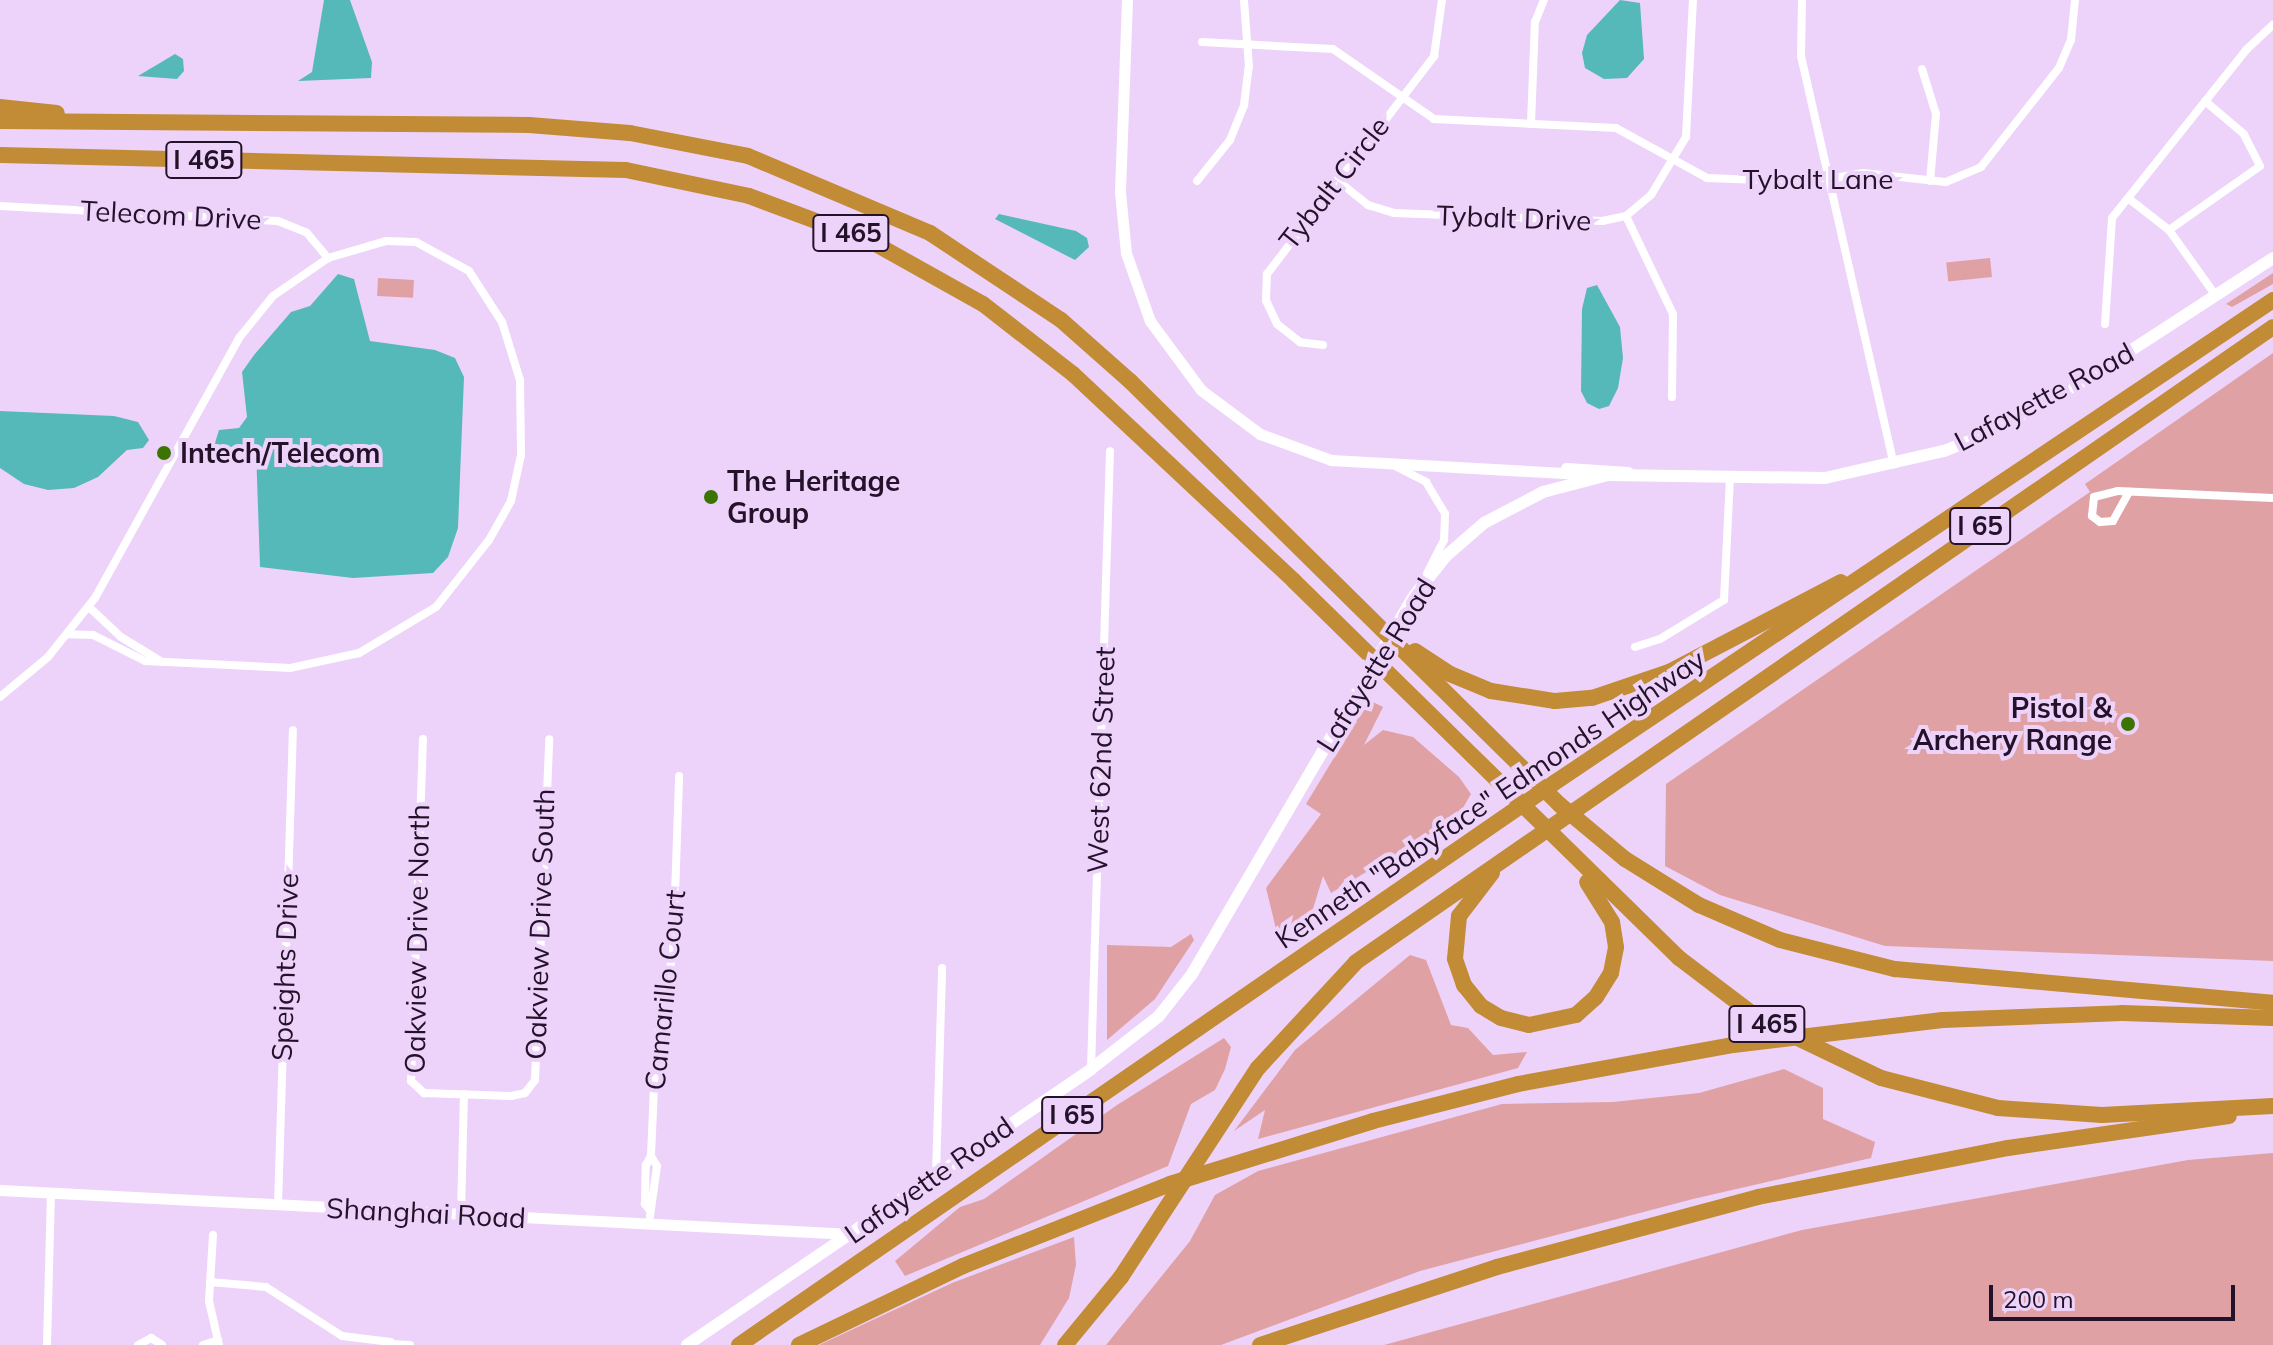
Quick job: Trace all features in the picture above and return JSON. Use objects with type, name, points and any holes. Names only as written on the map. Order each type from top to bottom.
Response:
[{"type":"highway","points":[[0,107],[94,119]]},
{"type":"highway","name":"I 465","points":[[0,121],[94,119],[559,126],[662,138],[748,156],[902,219],[1024,292],[1109,362],[1601,841],[1673,890],[1752,930],[1836,957],[1907,971],[2273,1003]]},
{"type":"highway","name":"I 465","points":[[0,155],[570,165],[676,178],[799,212],[894,253],[1020,330],[1173,467],[1686,964],[1747,1011],[1812,1049],[1910,1087],[2013,1110],[2127,1115],[2272,1106]]},
{"type":"highway","name":"Kenneth \"Babyface\" Edmonds Highway","points":[[739,1345],[1554,783],[2273,300]]},
{"type":"highway","name":"Kenneth \"Babyface\" Edmonds Highway","points":[[1065,1345],[1108,1295],[1273,1048],[1334,982],[1392,934],[2273,327]]},
{"type":"highway","points":[[1361,607],[1434,664],[1478,686],[1536,700],[1592,698],[1632,688],[1730,644],[1955,514]]},
{"type":"highway","points":[[1384,669],[1440,734],[1591,886],[1608,912],[1616,947],[1607,982],[1583,1010],[1551,1024],[1518,1024],[1488,1011],[1464,985],[1455,959],[1455,932],[1463,908],[1518,847]]},
{"type":"highway","points":[[799,1345],[974,1261],[1229,1163],[1518,1084],[1752,1042],[1835,1031],[2064,1014],[2273,1018]]},
{"type":"highway","points":[[1260,1345],[1497,1267],[1758,1197],[2008,1148],[2245,1115],[2272,1106]]},
{"type":"main road","name":"Lafayette Road","points":[[687,1345],[1091,1069],[1147,1027],[1183,987],[1414,596],[1459,542],[1503,511],[1558,486],[1608,475],[1825,478],[1894,466],[1987,434],[2090,377],[2273,258]]},
{"type":"street","points":[[1127,0],[1121,223],[1135,285],[1161,340],[1201,390],[1260,434],[1318,457],[1396,467],[1608,475]]},
{"type":"street","points":[[1197,181],[1238,123],[1248,86],[1244,0]]},
{"type":"street","name":"Tybalt Circle","points":[[1323,345],[1284,332],[1271,314],[1265,289],[1275,257],[1437,49],[1442,0]]},
{"type":"street","points":[[1531,124],[1535,22],[1544,0]]},
{"type":"street","name":"Tybalt Drive","points":[[1337,180],[1368,205],[1389,213],[1602,221],[1626,216],[1645,203],[1673,161],[1689,122],[1693,0]]},
{"type":"street","points":[[1802,0],[1799,48],[1894,466]]},
{"type":"street","name":"Tybalt Lane","points":[[1202,42],[1337,50],[1401,98],[1441,121],[1619,129],[1673,161],[1713,179],[1829,179],[1863,173],[1930,181],[1957,180],[1986,161],[2061,65],[2074,28],[2075,0]]},
{"type":"street","points":[[2105,324],[2109,225],[2250,45],[2273,25]]},
{"type":"street","points":[[1922,69],[1936,114],[1930,181]]},
{"type":"street","points":[[2169,230],[2260,164],[2242,131],[2205,101]]},
{"type":"street","points":[[2128,198],[2169,230],[2216,296]]},
{"type":"street","name":"Telecom Drive","points":[[0,206],[278,221],[307,233],[328,258]]},
{"type":"street","points":[[1626,216],[1673,314],[1672,397]]},
{"type":"street","points":[[0,697],[33,673],[89,607],[246,328],[281,289],[328,258],[386,241],[416,242],[447,255],[469,271],[502,322],[520,380],[524,416],[511,501],[460,582],[429,612],[382,643],[339,660],[290,668],[163,663],[132,657],[93,635],[68,634]]},
{"type":"street","name":"West 62nd Street","points":[[1091,1069],[1110,451]]},
{"type":"street","points":[[1396,467],[1426,482],[1445,514],[1442,545],[1414,596]]},
{"type":"street","points":[[1513,470],[1608,468],[1644,475]]},
{"type":"street","points":[[1635,647],[1660,639],[1724,600],[1730,477]]},
{"type":"street","points":[[2129,492],[2113,521],[2100,522],[2092,516],[2094,497],[2129,492],[2273,498]]},
{"type":"street","points":[[89,607],[121,637],[163,663]]},
{"type":"street","name":"Speights Drive","points":[[278,1205],[293,730]]},
{"type":"street","name":"Oakview Drive North","points":[[423,739],[411,1081],[424,1093],[464,1094]]},
{"type":"street","name":"Oakview Drive South","points":[[464,1094],[518,1096],[534,1083],[549,739]]},
{"type":"street","name":"Camarillo Court","points":[[650,1218],[655,1205],[657,1166],[651,1156],[655,1053],[674,944],[679,776]]},
{"type":"street","points":[[936,1176],[942,968]]},
{"type":"street","points":[[461,1215],[464,1094]]},
{"type":"street","name":"Shanghai Road","points":[[0,1190],[461,1215],[650,1218],[852,1234]]},
{"type":"street","points":[[47,1345],[51,1194]]},
{"type":"street","points":[[203,1345],[218,1343],[209,1306],[213,1235]]},
{"type":"street","points":[[210,1282],[266,1287],[342,1336],[410,1345]]},
{"type":"street","points":[[138,1345],[151,1338],[162,1345]]},
{"type":"shaded area","points":[[324,0],[350,0],[372,62],[371,78],[298,81],[312,72]]},
{"type":"shaded area","points":[[1620,0],[1640,3],[1644,59],[1627,78],[1604,79],[1585,68],[1582,53],[1587,35]]},
{"type":"shaded area","points":[[175,54],[183,59],[184,71],[177,79],[138,76]]},
{"type":"shaded area","points":[[999,214],[1076,231],[1087,238],[1089,247],[1075,260],[995,219]]},
{"type":"shaded area","points":[[1990,258],[1992,277],[1948,281],[1946,263]]},
{"type":"shaded area","points":[[2273,273],[2273,284],[2232,307],[2226,304]]},
{"type":"shaded area","points":[[338,274],[354,279],[370,341],[435,350],[455,358],[464,377],[458,528],[448,557],[433,573],[353,578],[260,567],[256,449],[214,446],[219,430],[239,428],[247,417],[242,372],[254,355],[291,312],[310,306]]},
{"type":"shaded area","points":[[378,278],[414,280],[413,298],[377,296]]},
{"type":"shaded area","points":[[1597,285],[1620,327],[1623,358],[1618,388],[1609,406],[1599,409],[1587,403],[1581,391],[1582,309],[1587,288]]},
{"type":"shaded area","points":[[2273,353],[2273,961],[1885,946],[1720,895],[1665,866],[1666,784],[2090,492],[2085,484]]},
{"type":"shaded area","points":[[0,411],[114,416],[138,422],[149,440],[143,448],[127,450],[98,477],[74,488],[48,490],[24,484],[0,468]]},
{"type":"shaded area","points":[[1369,700],[1383,707],[1364,745],[1383,730],[1413,737],[1459,777],[1471,794],[1457,818],[1331,893],[1323,876],[1313,909],[1300,927],[1277,933],[1266,888],[1321,814],[1306,804]]},
{"type":"shaded area","points":[[1191,934],[1194,940],[1155,999],[1107,1040],[1107,945],[1171,947]]},
{"type":"shaded area","points":[[1410,955],[1426,960],[1451,1025],[1468,1028],[1493,1055],[1527,1052],[1518,1068],[1258,1139],[1265,1110],[1234,1131],[1295,1050]]},
{"type":"shaded area","points":[[1224,1038],[1231,1047],[1225,1069],[1215,1090],[1191,1104],[1168,1166],[905,1276],[895,1261],[960,1207],[984,1199],[1117,1105]]},
{"type":"shaded area","points":[[1784,1069],[1823,1088],[1823,1119],[1875,1142],[1871,1158],[1693,1199],[1420,1271],[1221,1345],[1106,1345],[1190,1241],[1215,1195],[1258,1171],[1502,1104],[1613,1102],[1699,1093]]},
{"type":"shaded area","points":[[2273,1153],[2273,1345],[1384,1345],[1802,1230],[2188,1160]]},
{"type":"shaded area","points":[[1074,1237],[1076,1265],[1069,1298],[1040,1345],[819,1345],[952,1283]]},
{"type":"place","name":"Intech/Telecom","points":[[164,453]]},
{"type":"place","name":"The Heritage Group","points":[[711,497]]},
{"type":"place","name":"Pistol & Archery Range","points":[[2128,724]]}]
